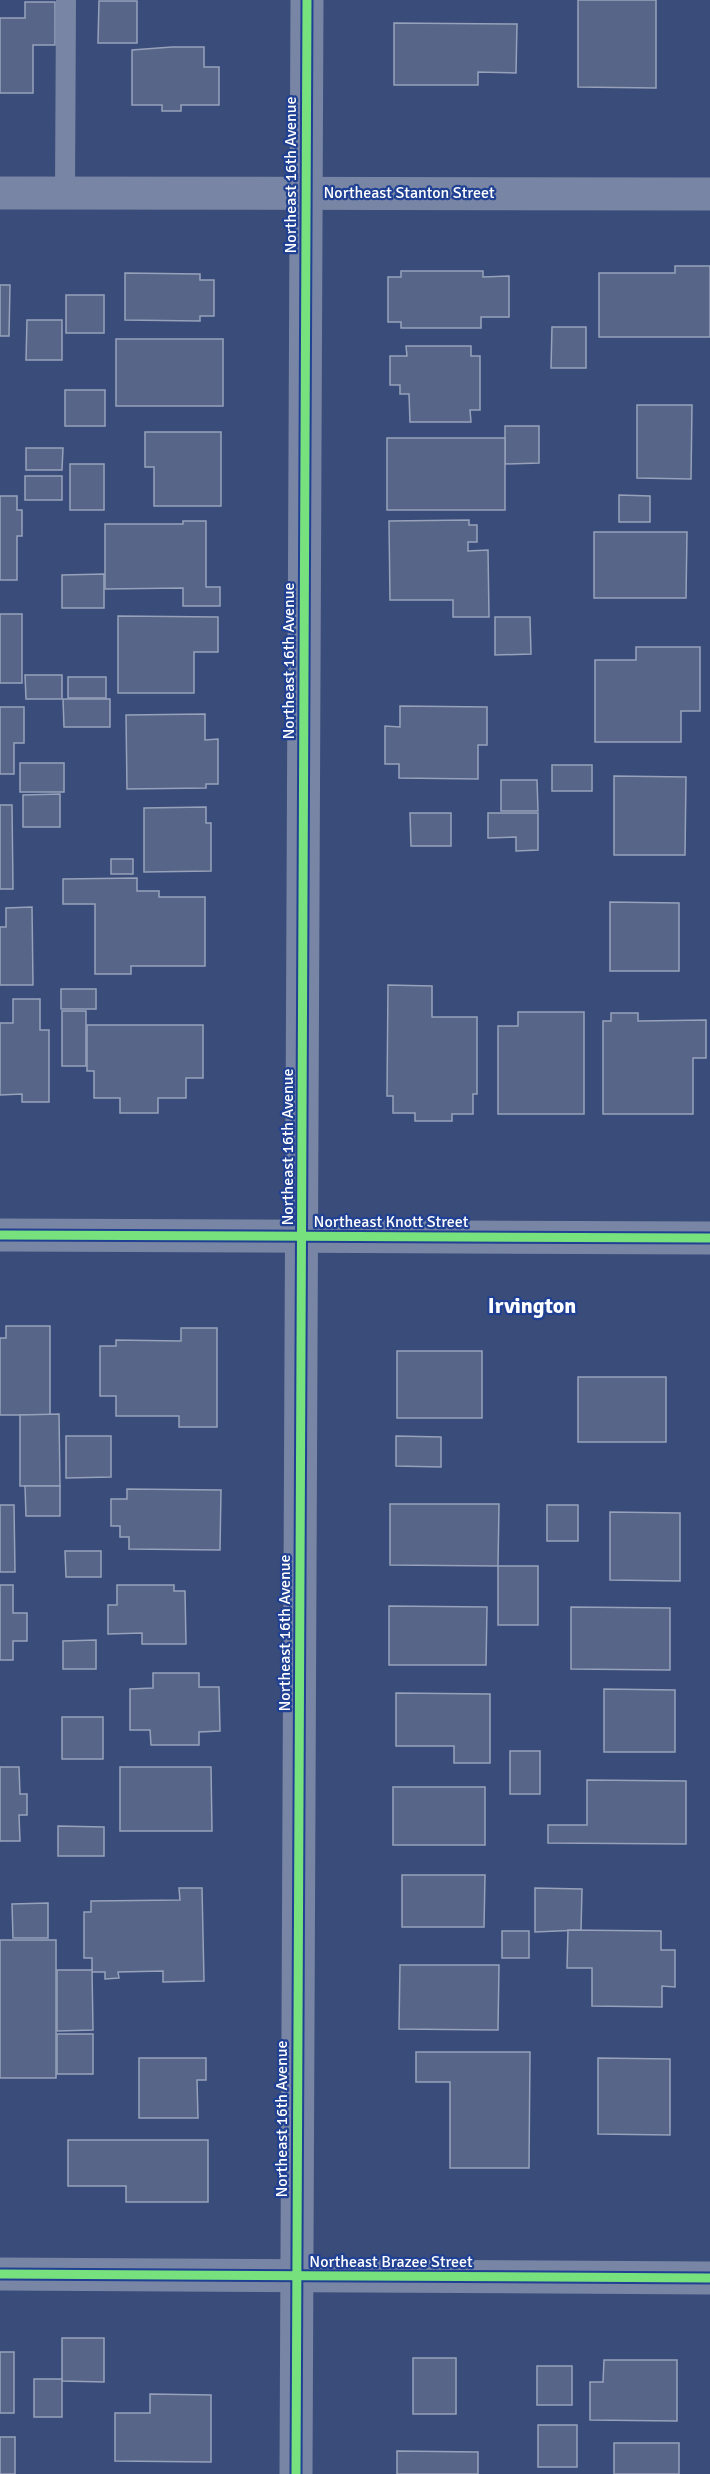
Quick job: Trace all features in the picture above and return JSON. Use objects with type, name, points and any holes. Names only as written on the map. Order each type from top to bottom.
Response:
[{"type":"street","name":"Northeast 16th Avenue","points":[[296,2474],[307,0]]},
{"type":"street","name":"Northeast Stanton Street","points":[[0,193],[710,194]]},
{"type":"street","name":"Northeast Knott Street","points":[[0,1235],[710,1238]]},
{"type":"street","name":"Northeast Brazee Street","points":[[0,2274],[710,2278]]},
{"type":"lane","points":[[65,192],[66,0]]},
{"type":"building","points":[[578,0],[656,0],[656,88],[578,87]]},
{"type":"building","points":[[99,1],[137,1],[137,43],[98,43]]},
{"type":"building","points":[[25,2],[55,2],[55,45],[33,45],[33,93],[0,93],[0,18],[25,18]]},
{"type":"building","points":[[394,23],[517,24],[516,73],[478,72],[478,85],[394,85]]},
{"type":"building","points":[[204,47],[204,67],[219,67],[219,105],[181,105],[181,111],[162,111],[162,105],[132,105],[132,50]]},
{"type":"building","points":[[675,266],[710,266],[710,337],[599,337],[599,273],[675,273]]},
{"type":"building","points":[[401,271],[483,271],[483,277],[509,276],[509,317],[481,317],[481,328],[401,328],[401,322],[388,322],[388,277],[401,277]]},
{"type":"building","points":[[125,273],[200,274],[200,280],[214,280],[214,316],[200,316],[200,321],[125,320]]},
{"type":"building","points":[[0,285],[10,285],[9,336],[0,336]]},
{"type":"building","points":[[66,295],[104,295],[104,333],[66,333]]},
{"type":"building","points":[[27,320],[62,320],[62,360],[26,360]]},
{"type":"building","points":[[552,327],[586,327],[586,368],[551,368]]},
{"type":"building","points":[[116,339],[223,339],[223,406],[116,406]]},
{"type":"building","points":[[406,346],[471,346],[471,356],[480,356],[480,410],[470,410],[471,422],[410,422],[409,394],[400,394],[400,385],[390,385],[390,356],[407,356]]},
{"type":"building","points":[[65,390],[105,390],[105,426],[65,426]]},
{"type":"building","points":[[637,405],[692,405],[691,479],[637,478]]},
{"type":"building","points":[[505,426],[539,426],[539,463],[505,464]]},
{"type":"building","points":[[145,432],[221,432],[221,506],[154,506],[154,467],[145,467]]},
{"type":"building","points":[[387,438],[505,438],[505,510],[387,510]]},
{"type":"building","points":[[26,448],[63,448],[62,470],[26,470]]},
{"type":"building","points":[[70,464],[104,464],[104,510],[70,510]]},
{"type":"building","points":[[25,476],[62,476],[62,500],[25,500]]},
{"type":"building","points":[[619,495],[650,496],[650,522],[619,522]]},
{"type":"building","points":[[0,496],[17,496],[17,510],[22,510],[22,536],[17,536],[17,580],[0,580]]},
{"type":"building","points":[[469,520],[469,525],[477,525],[477,542],[468,542],[468,551],[488,550],[489,617],[453,617],[453,600],[390,600],[389,521]]},
{"type":"building","points":[[183,521],[206,521],[206,587],[220,587],[220,606],[183,606],[183,588],[105,589],[105,524],[183,524]]},
{"type":"building","points":[[594,532],[687,532],[686,598],[594,598]]},
{"type":"building","points":[[104,574],[104,608],[62,608],[62,575]]},
{"type":"building","points":[[0,614],[22,614],[22,683],[0,683]]},
{"type":"building","points":[[118,616],[218,617],[218,652],[194,652],[194,693],[118,693]]},
{"type":"building","points":[[495,617],[530,617],[531,654],[495,655]]},
{"type":"building","points":[[636,647],[700,647],[700,711],[681,711],[681,742],[595,742],[595,660],[636,660]]},
{"type":"building","points":[[25,675],[62,675],[62,699],[26,699]]},
{"type":"building","points":[[68,677],[106,677],[106,698],[68,698]]},
{"type":"building","points":[[63,699],[110,699],[110,727],[64,727]]},
{"type":"building","points":[[400,706],[487,707],[487,745],[478,745],[478,779],[399,778],[399,764],[385,764],[385,726],[400,727]]},
{"type":"building","points":[[0,707],[24,707],[24,743],[14,743],[14,774],[0,774]]},
{"type":"building","points":[[205,714],[205,740],[218,739],[218,784],[206,784],[206,788],[127,789],[126,715]]},
{"type":"building","points":[[20,763],[64,763],[64,792],[20,792]]},
{"type":"building","points":[[552,765],[592,765],[592,791],[552,791]]},
{"type":"building","points":[[614,776],[686,777],[685,855],[614,855]]},
{"type":"building","points":[[501,780],[537,780],[538,811],[501,811]]},
{"type":"building","points":[[60,794],[60,827],[23,827],[23,795]]},
{"type":"building","points":[[0,805],[12,805],[13,889],[0,889]]},
{"type":"building","points":[[206,807],[206,823],[211,823],[211,871],[144,872],[144,808]]},
{"type":"building","points":[[410,813],[451,813],[451,846],[411,846]]},
{"type":"building","points":[[488,813],[538,813],[538,850],[516,851],[516,837],[488,838]]},
{"type":"building","points":[[111,859],[133,859],[133,874],[111,874]]},
{"type":"building","points":[[137,878],[137,891],[159,891],[159,897],[205,897],[205,966],[131,966],[131,974],[95,974],[95,904],[63,904],[63,879]]},
{"type":"building","points":[[610,902],[679,903],[679,971],[610,971]]},
{"type":"building","points":[[32,907],[33,985],[0,985],[0,927],[6,927],[6,908]]},
{"type":"building","points":[[388,985],[432,986],[432,1017],[477,1017],[477,1094],[473,1094],[473,1114],[452,1114],[452,1121],[415,1121],[415,1113],[393,1113],[393,1096],[387,1096]]},
{"type":"building","points":[[61,989],[96,989],[96,1009],[61,1009]]},
{"type":"building","points":[[13,999],[40,999],[40,1030],[49,1030],[49,1102],[22,1102],[22,1094],[0,1095],[0,1023],[13,1023]]},
{"type":"building","points":[[62,1011],[86,1011],[86,1066],[62,1066]]},
{"type":"building","points":[[518,1012],[584,1012],[584,1114],[498,1114],[498,1026],[518,1026]]},
{"type":"building","points":[[611,1013],[638,1013],[638,1021],[706,1020],[706,1058],[693,1058],[693,1114],[603,1114],[603,1021],[611,1021]]},
{"type":"building","points":[[87,1025],[203,1025],[203,1078],[186,1078],[186,1098],[158,1098],[158,1113],[120,1113],[120,1098],[94,1098],[94,1071],[87,1071]]},
{"type":"building","points":[[6,1326],[50,1326],[50,1415],[0,1415],[0,1338],[6,1338]]},
{"type":"building","points":[[181,1328],[217,1328],[217,1427],[179,1427],[179,1416],[116,1416],[116,1396],[100,1396],[100,1346],[116,1346],[116,1340],[181,1341]]},
{"type":"building","points":[[397,1351],[482,1351],[482,1418],[397,1418]]},
{"type":"building","points":[[578,1377],[666,1377],[666,1442],[578,1442]]},
{"type":"building","points":[[59,1414],[60,1486],[20,1486],[20,1415]]},
{"type":"building","points":[[66,1436],[111,1436],[111,1477],[66,1478]]},
{"type":"building","points":[[396,1436],[441,1437],[441,1467],[396,1466]]},
{"type":"building","points":[[25,1486],[60,1486],[60,1516],[26,1516]]},
{"type":"building","points":[[127,1489],[221,1490],[220,1550],[129,1549],[129,1537],[120,1537],[120,1526],[111,1526],[111,1499],[127,1499]]},
{"type":"building","points":[[390,1504],[499,1504],[498,1566],[390,1565]]},
{"type":"building","points":[[0,1505],[14,1505],[15,1572],[0,1572]]},
{"type":"building","points":[[547,1505],[578,1505],[578,1541],[547,1541]]},
{"type":"building","points":[[610,1512],[680,1513],[680,1581],[610,1580]]},
{"type":"building","points":[[65,1551],[101,1551],[101,1577],[66,1577]]},
{"type":"building","points":[[498,1566],[538,1566],[538,1625],[498,1625]]},
{"type":"building","points":[[0,1585],[13,1585],[13,1613],[27,1613],[27,1641],[13,1641],[13,1660],[0,1660]]},
{"type":"building","points":[[117,1585],[174,1585],[174,1591],[185,1591],[186,1644],[142,1644],[142,1633],[108,1634],[108,1605],[117,1605]]},
{"type":"building","points":[[389,1606],[487,1607],[486,1665],[389,1665]]},
{"type":"building","points":[[571,1607],[670,1608],[670,1670],[571,1669]]},
{"type":"building","points":[[96,1640],[96,1669],[63,1669],[63,1641]]},
{"type":"building","points":[[153,1673],[199,1673],[199,1687],[219,1687],[220,1731],[199,1732],[199,1745],[151,1745],[150,1730],[130,1730],[130,1689],[153,1688]]},
{"type":"building","points":[[604,1689],[675,1690],[675,1752],[604,1752]]},
{"type":"building","points":[[396,1693],[490,1694],[490,1763],[454,1763],[454,1746],[396,1746]]},
{"type":"building","points":[[62,1717],[103,1717],[103,1759],[62,1759]]},
{"type":"building","points":[[510,1751],[540,1751],[540,1794],[510,1794]]},
{"type":"building","points":[[0,1767],[19,1767],[20,1794],[27,1794],[27,1815],[19,1815],[20,1841],[0,1841]]},
{"type":"building","points":[[120,1767],[211,1767],[212,1831],[120,1831]]},
{"type":"building","points":[[587,1780],[686,1781],[686,1844],[548,1843],[548,1825],[587,1825]]},
{"type":"building","points":[[393,1787],[485,1787],[485,1845],[393,1845]]},
{"type":"building","points":[[58,1826],[104,1827],[104,1856],[58,1856]]},
{"type":"building","points":[[402,1875],[485,1875],[484,1927],[402,1927]]},
{"type":"building","points":[[179,1888],[202,1888],[204,1981],[163,1982],[163,1971],[118,1972],[119,1978],[105,1979],[105,1972],[92,1972],[92,1958],[84,1958],[84,1912],[91,1912],[91,1901],[180,1900]]},
{"type":"building","points":[[535,1888],[582,1889],[581,1930],[535,1932]]},
{"type":"building","points":[[48,1903],[48,1938],[13,1938],[12,1904]]},
{"type":"building","points":[[568,1930],[661,1931],[661,1950],[675,1950],[675,1987],[662,1986],[662,2007],[592,2006],[592,1968],[567,1968]]},
{"type":"building","points":[[502,1931],[529,1931],[529,1958],[502,1958]]},
{"type":"building","points":[[0,1940],[56,1940],[56,2078],[0,2078]]},
{"type":"building","points":[[400,1965],[499,1965],[498,2030],[399,2029]]},
{"type":"building","points":[[57,1970],[92,1970],[93,2030],[57,2031]]},
{"type":"building","points":[[57,2034],[93,2034],[93,2074],[57,2074]]},
{"type":"building","points":[[416,2052],[530,2052],[529,2168],[450,2168],[450,2082],[416,2082]]},
{"type":"building","points":[[139,2058],[206,2058],[206,2080],[197,2080],[198,2118],[139,2118]]},
{"type":"building","points":[[598,2058],[670,2059],[670,2135],[598,2134]]},
{"type":"building","points":[[68,2140],[208,2140],[208,2202],[126,2202],[126,2186],[68,2186]]},
{"type":"building","points":[[62,2338],[104,2338],[104,2382],[62,2381]]},
{"type":"building","points":[[0,2352],[14,2352],[14,2413],[0,2413]]},
{"type":"building","points":[[413,2358],[456,2358],[456,2414],[413,2414]]},
{"type":"building","points":[[604,2360],[677,2360],[677,2421],[590,2420],[590,2382],[603,2382]]},
{"type":"building","points":[[537,2366],[572,2366],[572,2405],[537,2405]]},
{"type":"building","points":[[34,2379],[62,2379],[62,2417],[34,2417]]},
{"type":"building","points":[[150,2394],[211,2395],[211,2462],[115,2461],[115,2413],[150,2413]]},
{"type":"building","points":[[538,2425],[577,2425],[577,2467],[538,2467]]},
{"type":"building","points":[[0,2437],[15,2437],[15,2474],[0,2474]]},
{"type":"building","points":[[614,2443],[679,2443],[679,2474],[614,2474]]},
{"type":"building","points":[[397,2451],[478,2452],[478,2474],[397,2474]]},
{"type":"cycle path","points":[[296,2474],[307,0]]},
{"type":"cycle path","points":[[0,1235],[710,1238]]},
{"type":"cycle path","points":[[0,2274],[710,2278]]},
{"type":"district","name":"Irvington","points":[[532,1305]]}]
